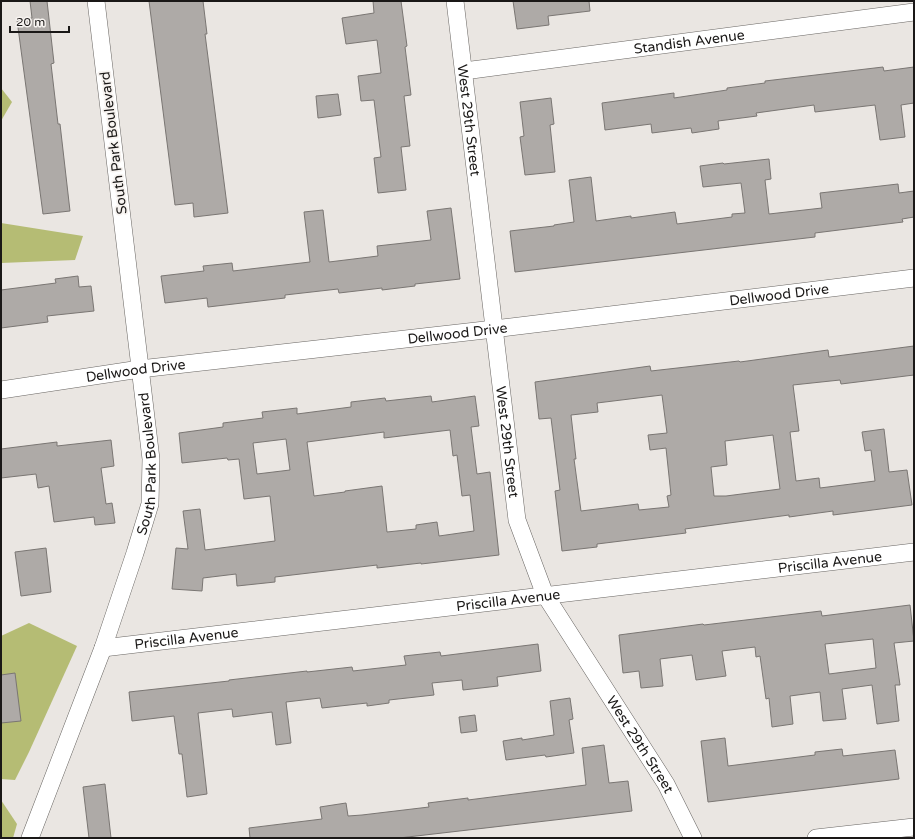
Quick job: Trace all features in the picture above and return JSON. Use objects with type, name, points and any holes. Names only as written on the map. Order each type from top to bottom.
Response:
[{"type":"street","name":"South Park Boulevard","points":[[30,838],[103,648],[150,504],[151,459],[96,1]]},
{"type":"street","name":"West 29th Street","points":[[455,1],[517,520],[545,595],[666,784],[693,838]]},
{"type":"street","name":"Standish Avenue","points":[[464,71],[914,12]]},
{"type":"street","name":"Dellwood Drive","points":[[1,390],[140,369],[494,329],[914,278]]},
{"type":"street","name":"Priscilla Avenue","points":[[103,648],[914,552]]},
{"type":"street","points":[[816,838],[914,827]]},
{"type":"green space","points":[[1,88],[12,102],[1,121]]},
{"type":"green space","points":[[1,223],[83,236],[75,260],[1,263]]},
{"type":"green space","points":[[29,623],[77,646],[15,780],[1,779],[1,636]]},
{"type":"green space","points":[[1,800],[17,824],[13,838],[1,838]]},
{"type":"building","points":[[30,1],[47,1],[54,63],[51,64],[58,124],[60,124],[70,211],[43,214],[17,20],[32,18]]},
{"type":"building","points":[[149,1],[203,1],[207,34],[205,34],[228,213],[194,217],[193,203],[175,205]]},
{"type":"building","points":[[373,1],[401,1],[407,46],[405,47],[411,95],[404,96],[410,146],[401,147],[406,190],[378,193],[374,158],[381,157],[374,100],[361,101],[358,76],[381,73],[377,40],[346,44],[342,18],[374,13]]},
{"type":"building","points":[[513,1],[589,1],[590,11],[548,16],[549,25],[517,29]]},
{"type":"building","points":[[883,67],[884,71],[914,67],[914,103],[901,105],[905,137],[880,140],[875,105],[815,112],[814,105],[756,113],[757,116],[718,121],[719,129],[692,133],[691,128],[652,133],[651,124],[605,130],[602,103],[674,93],[674,98],[727,90],[727,88],[765,83],[765,81]]},
{"type":"building","points":[[338,94],[341,115],[318,118],[316,96]]},
{"type":"building","points":[[551,98],[554,124],[550,125],[555,172],[525,175],[520,137],[524,136],[520,102]]},
{"type":"building","points":[[769,159],[771,179],[765,180],[769,214],[822,208],[820,193],[898,184],[899,193],[914,191],[914,217],[902,219],[903,222],[815,233],[815,237],[515,272],[510,231],[574,222],[569,180],[591,177],[596,221],[675,212],[677,224],[732,217],[732,214],[745,213],[741,183],[703,187],[700,166]]},
{"type":"building","points":[[451,208],[460,279],[415,284],[415,286],[382,290],[382,288],[339,293],[338,289],[285,295],[285,298],[208,307],[207,298],[165,303],[161,276],[204,271],[203,266],[232,263],[233,271],[310,262],[304,212],[323,210],[329,262],[378,256],[377,246],[431,240],[427,211]]},
{"type":"building","points":[[78,276],[79,287],[91,286],[94,311],[47,316],[48,322],[1,328],[1,290],[56,283],[55,279]]},
{"type":"building","points":[[914,346],[914,375],[841,384],[840,380],[793,385],[799,431],[790,432],[796,481],[819,478],[820,488],[875,481],[871,450],[865,451],[862,432],[884,429],[889,472],[907,470],[912,505],[833,515],[833,511],[789,517],[789,515],[685,529],[686,533],[597,544],[597,547],[562,551],[555,491],[560,490],[551,418],[539,419],[535,382],[650,366],[651,371],[740,362],[828,350],[829,357]],"holes":[[[662,395],[667,433],[648,435],[650,450],[666,448],[671,495],[667,496],[669,507],[639,510],[638,504],[581,511],[574,459],[576,459],[571,415],[598,412],[597,403]],[[773,435],[780,489],[726,496],[714,496],[711,467],[727,465],[725,441]]]},
{"type":"building","points":[[431,396],[432,402],[475,396],[479,426],[471,427],[477,474],[490,472],[499,555],[377,568],[377,565],[275,577],[275,582],[237,586],[236,574],[203,578],[202,591],[172,589],[176,548],[188,549],[183,511],[200,509],[205,550],[275,541],[270,496],[244,499],[239,459],[228,460],[227,458],[182,463],[179,433],[223,427],[223,423],[263,418],[262,412],[297,408],[297,414],[351,407],[351,402],[385,398],[386,401]],"holes":[[[450,430],[453,456],[457,455],[462,496],[470,495],[474,531],[439,536],[437,522],[416,525],[416,529],[387,532],[382,486],[314,496],[307,442],[384,432],[384,438]],[[286,439],[290,470],[257,474],[253,443]]]},
{"type":"building","points":[[111,440],[114,466],[101,468],[106,504],[112,503],[115,523],[95,525],[94,517],[54,522],[49,486],[38,488],[36,474],[1,478],[1,449],[57,442],[57,446]]},
{"type":"building","points":[[46,548],[51,592],[21,596],[15,552]]},
{"type":"building","points":[[910,605],[914,641],[894,643],[900,685],[895,685],[899,721],[877,724],[872,685],[842,689],[846,719],[823,721],[820,692],[790,696],[793,724],[772,727],[769,698],[766,699],[760,656],[756,657],[755,647],[722,651],[726,676],[696,680],[692,655],[660,659],[663,686],[641,688],[639,671],[623,673],[619,635],[821,611],[822,616]],"holes":[[[873,639],[876,668],[829,674],[825,644]]]},
{"type":"building","points":[[538,644],[541,671],[497,677],[498,686],[463,690],[462,680],[432,683],[434,695],[389,700],[389,703],[367,706],[367,703],[322,708],[320,698],[286,702],[291,743],[276,745],[272,712],[233,717],[232,709],[198,713],[207,794],[187,797],[182,754],[179,754],[174,716],[132,721],[129,692],[307,671],[352,667],[353,671],[406,665],[404,656],[440,652],[441,656]]},
{"type":"building","points":[[15,673],[21,721],[1,723],[1,675]]},
{"type":"building","points":[[570,698],[573,719],[569,720],[574,753],[506,760],[503,741],[522,738],[522,740],[554,735],[550,701]]},
{"type":"building","points":[[475,715],[477,731],[461,733],[459,717]]},
{"type":"building","points":[[725,738],[728,766],[815,755],[815,752],[842,749],[843,756],[895,750],[899,779],[708,802],[701,741]]},
{"type":"building","points":[[604,745],[609,783],[628,781],[632,811],[399,838],[250,838],[249,828],[322,819],[320,807],[346,803],[348,816],[362,815],[429,807],[428,803],[468,798],[468,800],[586,785],[582,748]]},
{"type":"building","points":[[105,784],[111,838],[89,838],[83,787]]}]
